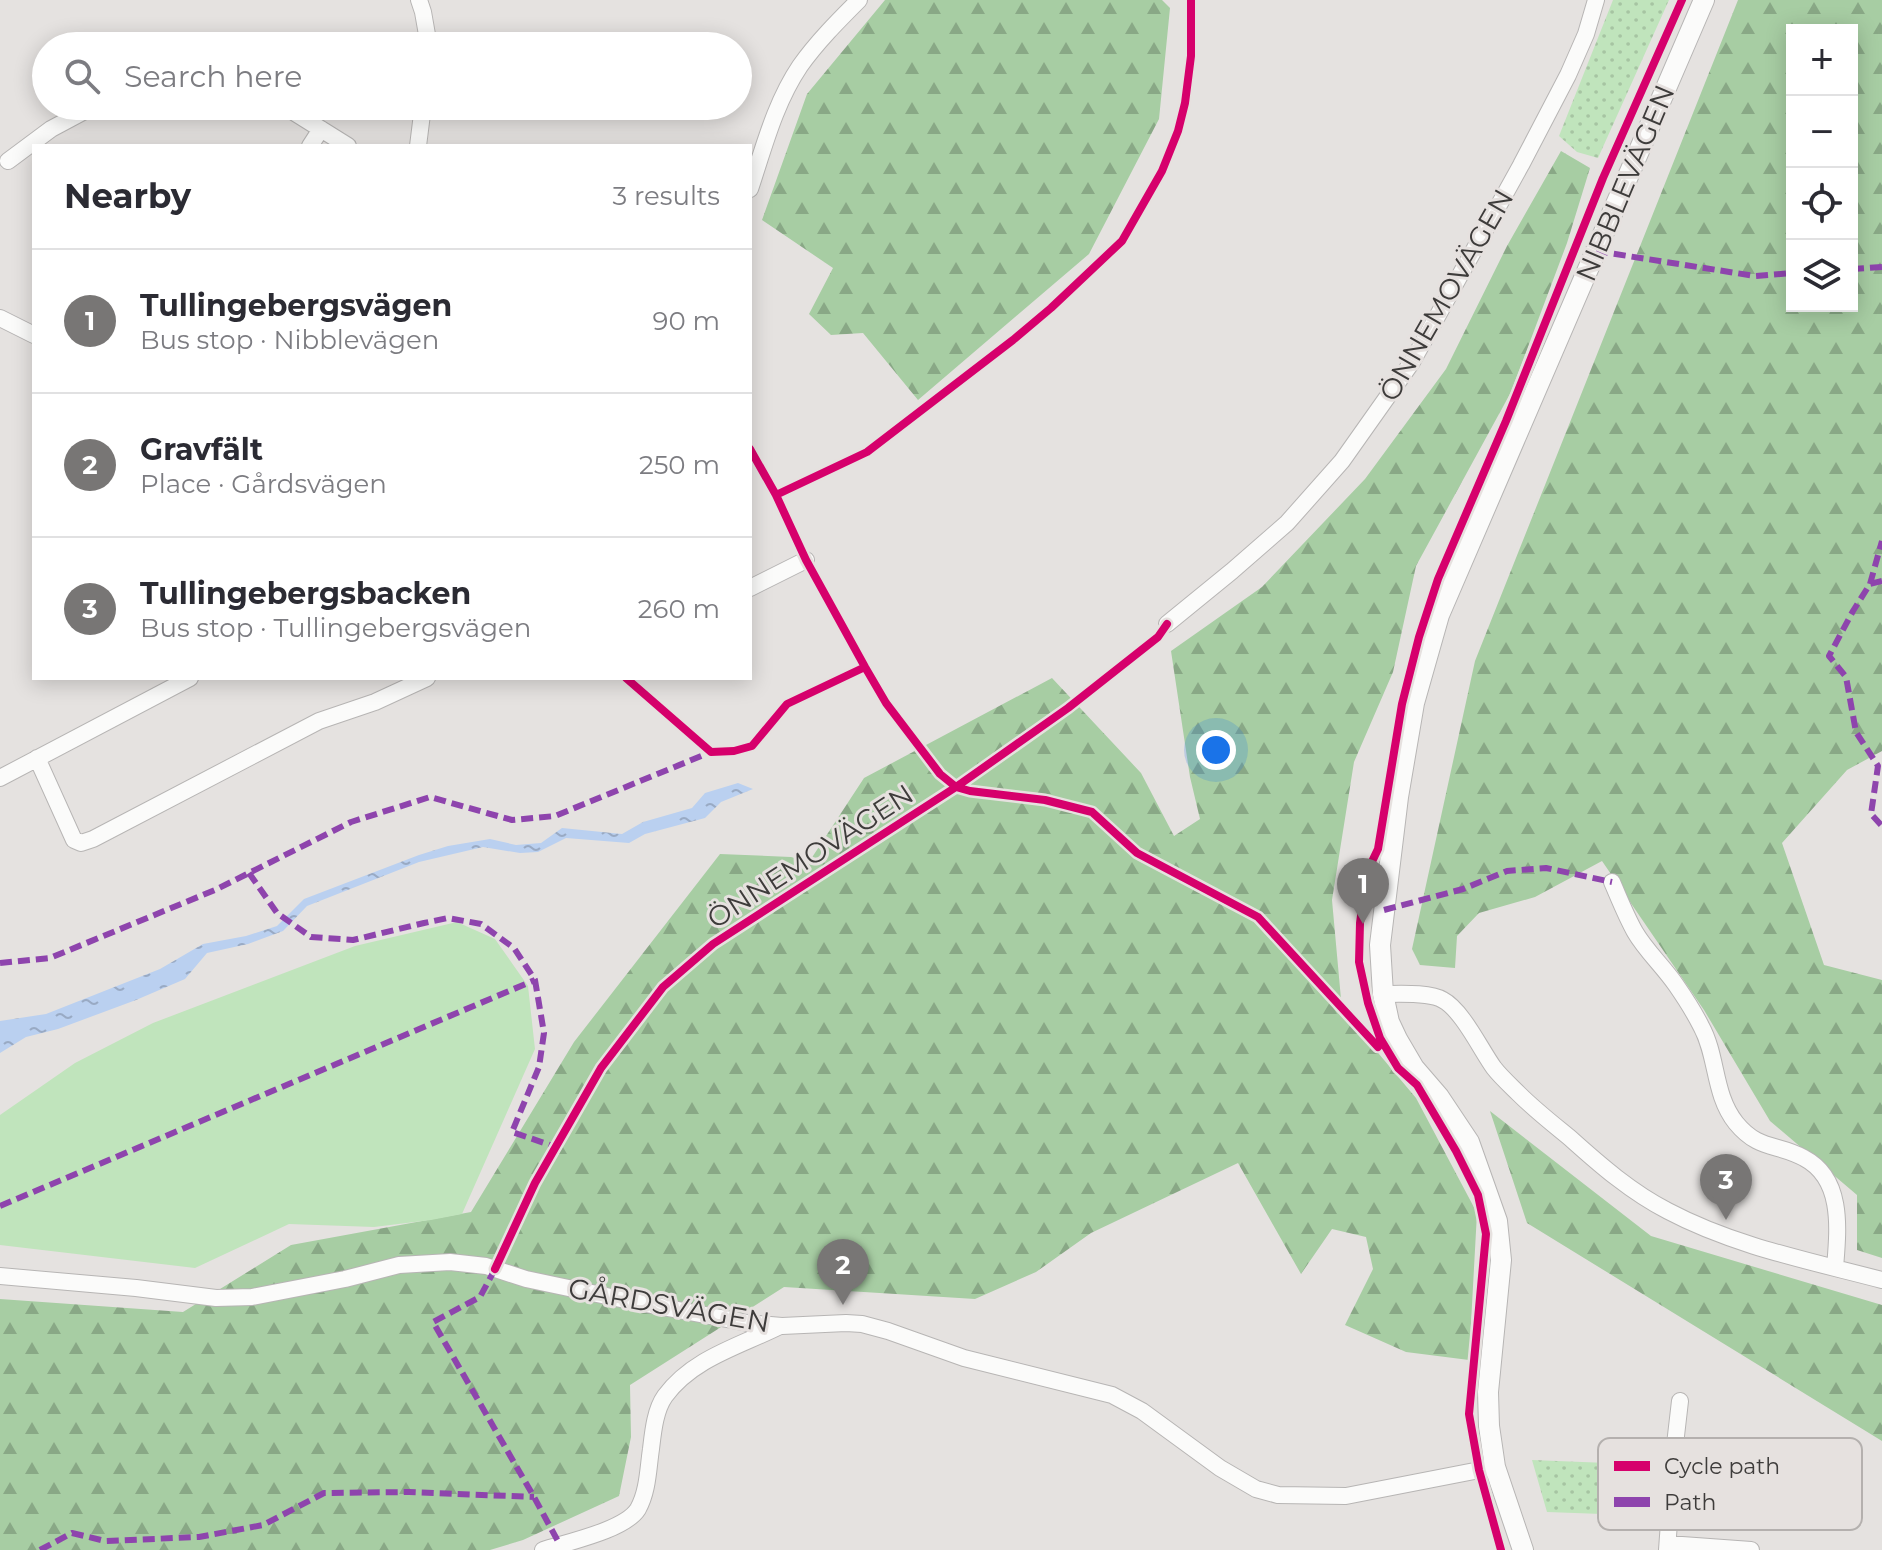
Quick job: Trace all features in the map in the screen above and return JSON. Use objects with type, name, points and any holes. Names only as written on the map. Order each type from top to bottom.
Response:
[{"type":"street","points":[[419,0],[427,32]]},
{"type":"street","points":[[752,183],[777,108],[798,69],[859,0]]},
{"type":"street","name":"ÖNNEMOVÄGEN","points":[[1167,624],[1287,523],[1342,461],[1412,362],[1568,75],[1586,34],[1596,0]]},
{"type":"street","name":"NIBBLEVÄGEN","points":[[1523,1550],[1495,1467],[1489,1426],[1488,1392],[1501,1260],[1497,1221],[1469,1142],[1439,1097],[1414,1068],[1389,1022],[1383,994],[1380,945],[1398,797],[1414,703],[1439,615],[1704,0]]},
{"type":"street","points":[[8,161],[68,120]]},
{"type":"street","points":[[307,120],[345,144]]},
{"type":"street","points":[[418,144],[421,120]]},
{"type":"street","points":[[311,144],[321,129]]},
{"type":"street","points":[[0,318],[32,334]]},
{"type":"street","points":[[752,587],[806,560]]},
{"type":"street","points":[[0,778],[186,680]]},
{"type":"street","points":[[37,758],[74,840],[81,843],[319,721],[375,702],[423,680]]},
{"type":"street","points":[[1612,882],[1635,933],[1676,985],[1702,1027],[1710,1046],[1719,1092],[1735,1122],[1756,1142],[1805,1158],[1824,1173],[1833,1193],[1837,1214],[1835,1268]]},
{"type":"street","points":[[1383,994],[1417,994],[1443,999],[1473,1034],[1496,1070],[1521,1096],[1613,1176],[1665,1210],[1705,1229],[1882,1280]]},
{"type":"street","name":"GÅRDSVÄGEN","points":[[0,1276],[216,1298],[252,1297],[399,1265],[450,1262],[486,1266],[526,1279],[748,1323],[782,1326],[862,1324],[964,1358],[1112,1395],[1142,1411],[1220,1468],[1256,1489],[1278,1495],[1346,1496],[1495,1467]]},
{"type":"street","points":[[543,1550],[619,1526],[633,1515],[640,1506],[646,1486],[653,1430],[663,1398],[702,1362],[782,1326]]},
{"type":"street","points":[[1676,1438],[1680,1401]]},
{"type":"street","points":[[1668,1547],[1751,1550]]},
{"type":"green space","points":[[885,0],[1162,0],[1170,8],[1159,119],[1089,254],[918,400],[863,333],[831,335],[809,314],[833,268],[762,220],[807,94]]},
{"type":"green space","points":[[1613,0],[1669,0],[1598,158],[1577,152],[1559,136]]},
{"type":"green space","points":[[1738,0],[1882,0],[1882,751],[1847,770],[1782,843],[1824,965],[1882,980],[1882,1258],[1857,1250],[1857,1195],[1770,1121],[1704,1010],[1602,861],[1535,897],[1479,913],[1457,936],[1455,968],[1420,965],[1412,949],[1475,661]]},
{"type":"green space","points":[[1561,151],[1590,168],[1567,243],[1511,392],[1416,566],[1393,672],[1354,762],[1332,900],[1342,1010],[1416,1098],[1477,1213],[1469,1360],[1406,1352],[1345,1325],[1373,1269],[1366,1237],[1332,1229],[1301,1274],[1238,1163],[1091,1233],[1036,1272],[975,1299],[784,1287],[630,1385],[631,1437],[619,1496],[523,1540],[490,1550],[0,1550],[0,1299],[183,1312],[291,1245],[471,1212],[574,1042],[720,854],[791,857],[809,862],[864,778],[1052,678],[1141,773],[1174,836],[1200,819],[1190,777],[1171,651],[1262,587],[1365,479],[1446,369],[1507,246]]},
{"type":"green space","points":[[457,922],[495,939],[528,986],[535,1049],[462,1214],[374,1227],[289,1224],[195,1268],[0,1245],[0,1115],[75,1063],[153,1023],[355,946]]},
{"type":"green space","points":[[1490,1111],[1651,1236],[1882,1305],[1882,1441],[1527,1223]]},
{"type":"green space","points":[[1532,1460],[1598,1463],[1598,1514],[1547,1512]]},
{"type":"water","points":[[738,783],[753,789],[721,802],[705,818],[645,834],[629,843],[566,838],[538,852],[520,853],[483,847],[419,862],[307,906],[283,931],[248,944],[207,953],[185,979],[58,1029],[26,1037],[0,1053],[0,1021],[46,1014],[160,969],[203,944],[277,926],[304,899],[419,855],[448,846],[490,839],[516,845],[541,843],[562,828],[622,834],[643,822],[692,808],[705,793]]},
{"type":"marked path","points":[[1596,251],[1755,276],[1786,273]]},
{"type":"marked path","points":[[1858,269],[1882,267]]},
{"type":"marked path","points":[[1870,584],[1882,541]]},
{"type":"marked path","points":[[1882,581],[1870,584],[1829,656],[1846,677],[1856,732],[1878,766],[1871,814],[1882,826]]},
{"type":"marked path","points":[[0,963],[50,958],[215,890],[351,822],[430,797],[512,820],[555,816],[711,752]]},
{"type":"marked path","points":[[1384,910],[1463,889],[1507,871],[1546,868],[1612,882]]},
{"type":"marked path","points":[[249,873],[277,913],[311,937],[353,940],[448,918],[481,924],[514,948],[535,980],[544,1033],[539,1067],[512,1132],[556,1147]]},
{"type":"marked path","points":[[0,1206],[535,980]]},
{"type":"marked path","points":[[495,1269],[480,1297],[433,1322],[560,1545]]},
{"type":"marked path","points":[[40,1550],[72,1533],[105,1541],[199,1537],[263,1525],[324,1493],[409,1492],[534,1497]]},
{"type":"cycle path","points":[[776,495],[867,452],[1013,340],[1122,241],[1162,171],[1178,131],[1191,56],[1191,0]]},
{"type":"cycle path","points":[[1501,1550],[1479,1470],[1469,1414],[1486,1234],[1478,1195],[1417,1085],[1398,1068],[1380,1038],[1359,962],[1360,923],[1367,872],[1378,849],[1402,704],[1438,579],[1506,421],[1603,178],[1682,0]]},
{"type":"cycle path","points":[[752,453],[806,560],[886,703],[940,774],[956,787],[970,791],[1045,800],[1092,812],[1137,853],[1258,917],[1378,1047]]},
{"type":"cycle path","points":[[495,1269],[535,1183],[601,1068],[663,987],[713,944],[956,787],[1068,708],[1158,637],[1167,624]]},
{"type":"cycle path","points":[[628,680],[711,752],[734,751],[752,746],[787,704],[865,667]]},
{"type":"place","name":"Tullingebergsvägen","points":[[1363,924]]},
{"type":"place","name":"Tullingebergsbacken","points":[[1726,1220]]},
{"type":"place","name":"Gravfält","points":[[843,1305]]}]
